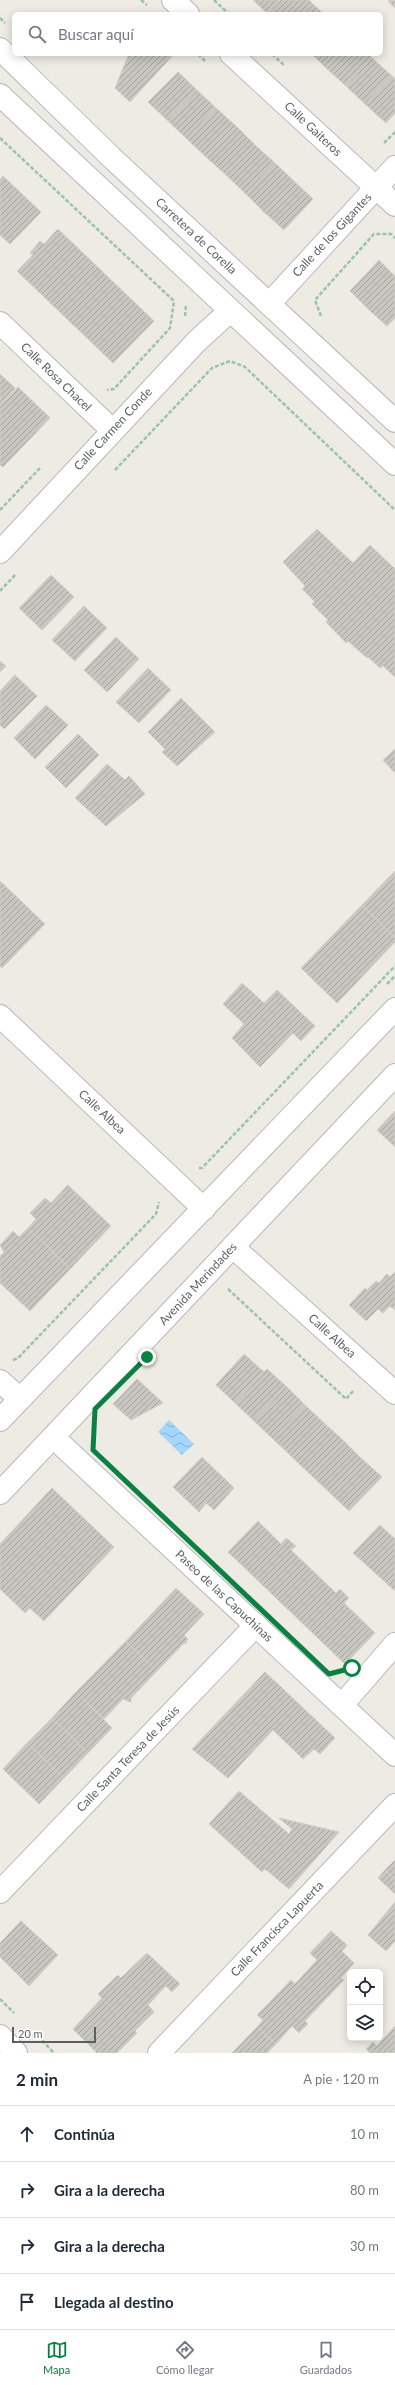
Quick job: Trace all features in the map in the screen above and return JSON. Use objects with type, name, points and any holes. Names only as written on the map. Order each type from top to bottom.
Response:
[{"type":"street","points":[[173,0],[186,12]]},
{"type":"street","name":"Carretera de Corella","points":[[0,49],[112,158],[395,421]]},
{"type":"street","name":"Calle Gaiteros","points":[[234,56],[395,205]]},
{"type":"street","points":[[0,95],[395,464]]},
{"type":"street","name":"Calle de los Gigantes","points":[[269,304],[395,166]]},
{"type":"street","name":"Calle Carmen Conde","points":[[0,552],[112,430],[197,341],[230,311]]},
{"type":"street","name":"Calle Rosa Chacel","points":[[0,323],[112,430]]},
{"type":"street","points":[[0,1420],[395,1009]]},
{"type":"street","name":"Calle Albea","points":[[0,1016],[204,1208]]},
{"type":"street","name":"Avenida Merindades","points":[[0,1493],[395,1075]]},
{"type":"street","name":"Calle Albea","points":[[233,1247],[395,1393]]},
{"type":"street","points":[[4,1371],[20,1400]]},
{"type":"street","name":"Paseo de las Capuchinas","points":[[53,1437],[395,1756]]},
{"type":"street","name":"Calle Santa Teresa de Jesús","points":[[0,1892],[256,1625]]},
{"type":"street","points":[[342,1705],[395,1644]]},
{"type":"street","name":"Calle Francisca Lapuerta","points":[[160,2053],[395,1806]]},
{"type":"street","points":[[0,2036],[16,2053]]},
{"type":"path","points":[[214,0],[227,12]]},
{"type":"path","points":[[200,56],[210,65]]},
{"type":"path","points":[[274,56],[290,70]]},
{"type":"path","points":[[382,146],[395,132]]},
{"type":"path","points":[[0,138],[174,301],[170,328],[114,389],[101,391]]},
{"type":"path","points":[[322,321],[315,300],[374,234],[392,234],[395,238]]},
{"type":"path","points":[[212,368],[230,361],[245,367],[395,510]]},
{"type":"path","points":[[0,510],[43,466]]},
{"type":"path","points":[[195,1168],[202,1168],[395,966]]},
{"type":"path","points":[[4,1371],[156,1214],[159,1203],[157,1199]]},
{"type":"path","points":[[225,1286],[346,1399],[359,1385]]},
{"type":"water","points":[[169,1420],[194,1444],[182,1455],[158,1432]]},
{"type":"building","points":[[253,0],[280,0],[270,12],[266,12]]},
{"type":"building","points":[[280,0],[309,0],[313,4],[305,12],[270,12]]},
{"type":"building","points":[[395,0],[395,8],[388,1]]},
{"type":"building","points":[[313,4],[322,12],[305,12]]},
{"type":"building","points":[[128,56],[172,56],[130,102],[115,88]]},
{"type":"building","points":[[314,56],[337,56],[326,68]]},
{"type":"building","points":[[337,56],[370,56],[372,58],[346,86],[326,68]]},
{"type":"building","points":[[372,58],[392,76],[365,104],[346,86]]},
{"type":"building","points":[[178,72],[197,90],[168,121],[148,102]]},
{"type":"building","points":[[392,76],[395,79],[395,113],[386,123],[365,104]]},
{"type":"building","points":[[197,90],[216,108],[187,139],[168,121]]},
{"type":"building","points":[[216,108],[236,126],[206,157],[187,139]]},
{"type":"building","points":[[236,126],[255,145],[226,175],[206,157]]},
{"type":"building","points":[[255,145],[275,163],[246,194],[226,175]]},
{"type":"building","points":[[275,163],[294,181],[264,212],[246,194]]},
{"type":"building","points":[[3,176],[41,212],[10,244],[0,235],[0,180]]},
{"type":"building","points":[[294,181],[313,199],[284,230],[264,212]]},
{"type":"building","points":[[58,229],[154,321],[113,363],[17,271],[33,255],[30,253],[40,241],[44,244]]},
{"type":"building","points":[[379,260],[395,276],[395,280],[368,309],[350,291]]},
{"type":"building","points":[[395,281],[395,318],[387,326],[368,309]]},
{"type":"building","points":[[0,374],[15,388],[0,405]]},
{"type":"building","points":[[18,387],[50,418],[3,467],[0,465],[0,406]]},
{"type":"building","points":[[317,529],[353,563],[370,545],[395,569],[395,677],[383,666],[380,668],[348,641],[346,643],[326,622],[328,620],[312,604],[315,602],[302,589],[305,586],[283,562]]},
{"type":"building","points":[[51,575],[74,597],[42,630],[19,608]]},
{"type":"building","points":[[84,606],[107,628],[75,661],[52,640]]},
{"type":"building","points":[[116,637],[139,659],[107,692],[84,670]]},
{"type":"building","points":[[0,661],[6,666],[0,672]]},
{"type":"building","points":[[148,668],[171,690],[139,723],[116,702]]},
{"type":"building","points":[[15,675],[37,696],[4,729],[0,725],[0,691]]},
{"type":"building","points":[[181,698],[215,732],[177,766],[162,752],[165,749],[148,732]]},
{"type":"building","points":[[46,705],[68,725],[35,759],[14,738]]},
{"type":"building","points":[[78,734],[99,755],[66,788],[45,767]]},
{"type":"building","points":[[395,749],[395,770],[394,772],[383,760]]},
{"type":"building","points":[[107,764],[125,780],[129,776],[145,794],[106,826],[75,798]]},
{"type":"building","points":[[395,871],[395,938],[362,905]]},
{"type":"building","points":[[0,881],[45,924],[2,968],[0,966]]},
{"type":"building","points":[[362,905],[395,938],[395,942],[337,1003],[301,968]]},
{"type":"building","points":[[242,983],[264,1003],[277,990],[315,1026],[301,1041],[293,1033],[260,1067],[232,1038],[244,1024],[223,1004]]},
{"type":"building","points":[[395,1111],[395,1147],[377,1130]]},
{"type":"building","points":[[68,1185],[111,1226],[70,1269],[28,1228],[36,1219],[30,1213],[45,1198],[51,1203]]},
{"type":"building","points":[[28,1228],[70,1269],[30,1311],[0,1283],[0,1256],[4,1252],[0,1245],[13,1231],[19,1237]]},
{"type":"building","points":[[395,1272],[395,1310],[390,1306],[383,1313],[378,1309],[366,1321],[349,1305],[365,1288],[367,1290],[376,1281],[379,1283],[387,1274],[390,1277]]},
{"type":"building","points":[[244,1354],[264,1372],[235,1403],[216,1385]]},
{"type":"building","points":[[267,1369],[286,1386],[254,1421],[235,1403]]},
{"type":"building","points":[[137,1379],[163,1403],[131,1420],[113,1404]]},
{"type":"building","points":[[286,1386],[305,1405],[273,1439],[254,1421]]},
{"type":"building","points":[[305,1405],[324,1423],[292,1457],[273,1439]]},
{"type":"building","points":[[324,1423],[344,1441],[311,1475],[292,1457]]},
{"type":"building","points":[[344,1441],[362,1459],[330,1493],[311,1475]]},
{"type":"building","points":[[202,1457],[234,1488],[214,1510],[206,1503],[199,1512],[173,1487]]},
{"type":"building","points":[[362,1459],[382,1477],[349,1511],[330,1493]]},
{"type":"building","points":[[52,1488],[114,1547],[44,1621],[30,1608],[25,1613],[0,1589],[0,1544]]},
{"type":"building","points":[[258,1521],[281,1544],[286,1538],[296,1546],[291,1550],[336,1593],[340,1589],[349,1598],[344,1603],[375,1633],[345,1664],[228,1552]]},
{"type":"building","points":[[380,1525],[395,1539],[395,1591],[353,1553]]},
{"type":"building","points":[[176,1588],[204,1614],[184,1635],[188,1639],[186,1641],[187,1643],[184,1643],[157,1671],[126,1641]]},
{"type":"building","points":[[126,1641],[157,1671],[131,1698],[131,1702],[123,1699],[104,1719],[76,1692]]},
{"type":"building","points":[[265,1672],[335,1738],[320,1754],[314,1749],[303,1759],[273,1730],[228,1778],[192,1749]]},
{"type":"building","points":[[76,1692],[112,1728],[88,1753],[52,1718]]},
{"type":"building","points":[[52,1718],[88,1753],[64,1778],[27,1743]]},
{"type":"building","points":[[27,1743],[64,1778],[39,1804],[3,1769]]},
{"type":"building","points":[[239,1791],[289,1834],[292,1829],[279,1818],[339,1832],[289,1889],[265,1869],[262,1872],[209,1824]]},
{"type":"building","points":[[395,1860],[395,1879],[385,1870]]},
{"type":"building","points":[[385,1870],[395,1879],[395,1894],[378,1878]]},
{"type":"building","points":[[395,1902],[395,1941],[386,1951],[368,1935]]},
{"type":"building","points":[[21,1921],[58,1955],[29,1986],[0,1957],[0,1943]]},
{"type":"building","points":[[331,1931],[347,1945],[342,1951],[354,1963],[347,1969],[341,1978],[344,1980],[305,2021],[308,2024],[299,2033],[292,2026],[276,2044],[257,2027],[263,2020],[257,2015],[291,1980],[295,1984],[317,1960],[310,1953]]},
{"type":"building","points":[[147,1953],[180,1984],[172,1992],[166,1986],[148,2005],[154,2012],[135,2031],[98,1994],[118,1975],[121,1978]]},
{"type":"building","points":[[102,1998],[137,2033],[117,2053],[97,2053],[73,2029]]},
{"type":"building","points":[[395,2026],[395,2053],[370,2053],[366,2049],[373,2042],[377,2046]]},
{"type":"building","points":[[257,2027],[276,2044],[267,2053],[232,2053]]},
{"type":"route","points":[[147,1357],[95,1409],[93,1450],[329,1674],[352,1668]]}]
